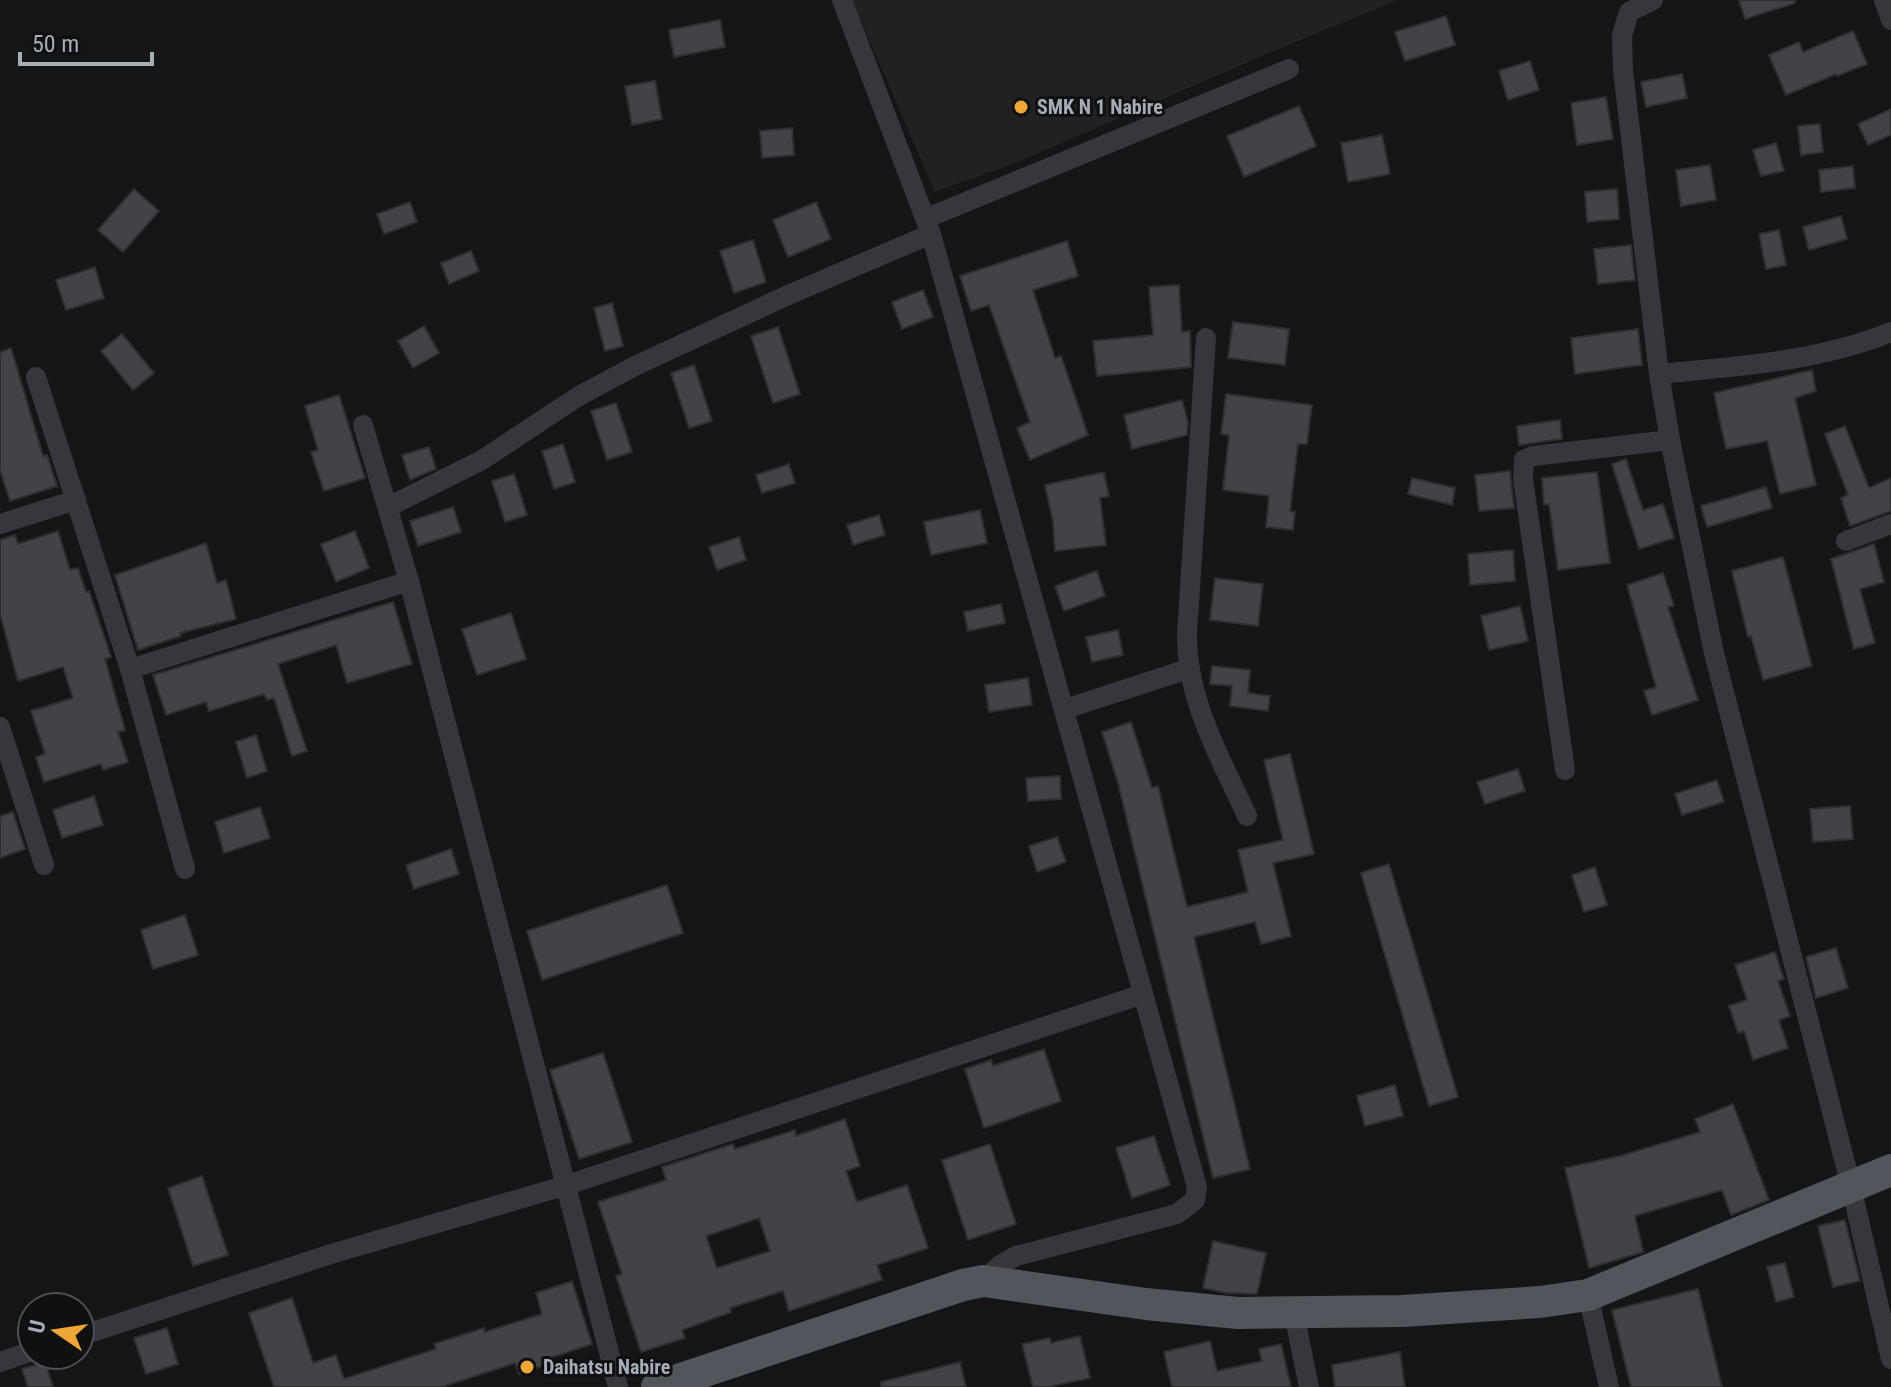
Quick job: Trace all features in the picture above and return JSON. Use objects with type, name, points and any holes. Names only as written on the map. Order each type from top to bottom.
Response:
[{"type":"main road","points":[[657,1387],[983,1281],[1238,1313],[1402,1311],[1540,1302],[1588,1295],[1891,1170]]},
{"type":"street","points":[[842,0],[929,226],[1195,1180],[1195,1200],[1177,1214],[1016,1256],[1000,1265],[983,1281]]},
{"type":"street","points":[[1653,0],[1629,12],[1622,35],[1626,101],[1659,374],[1670,440],[1714,653],[1851,1186],[1891,1359]]},
{"type":"street","points":[[1884,0],[1891,20]]},
{"type":"street","points":[[388,507],[482,460],[579,396],[626,370],[929,226],[1289,69]]},
{"type":"street","points":[[1659,374],[1811,356],[1858,345],[1891,332]]},
{"type":"street","points":[[1206,338],[1187,635],[1188,669],[1197,705],[1247,816]]},
{"type":"street","points":[[36,377],[130,669],[185,869]]},
{"type":"street","points":[[363,425],[409,581],[618,1387]]},
{"type":"street","points":[[1565,770],[1523,479],[1524,460],[1533,456],[1670,440]]},
{"type":"street","points":[[0,524],[76,500]]},
{"type":"street","points":[[1846,541],[1891,524]]},
{"type":"street","points":[[130,669],[409,581]]},
{"type":"street","points":[[1065,709],[1188,669]]},
{"type":"street","points":[[0,727],[44,865]]},
{"type":"street","points":[[96,1331],[331,1254],[564,1186],[1143,994]]},
{"type":"street","points":[[1588,1295],[1609,1387]]},
{"type":"street","points":[[1294,1314],[1309,1387]]},
{"type":"shaded area","name":"SMK N 1 Nabire","points":[[852,0],[1398,0],[1018,162],[935,192]]},
{"type":"building","points":[[1739,0],[1795,0],[1795,3],[1745,19]]},
{"type":"building","points":[[1446,16],[1455,45],[1405,61],[1395,32]]},
{"type":"building","points":[[720,20],[725,47],[674,57],[669,30]]},
{"type":"building","points":[[1853,31],[1867,64],[1786,95],[1769,55],[1799,42],[1803,52]]},
{"type":"building","points":[[1530,61],[1539,90],[1508,100],[1499,71]]},
{"type":"building","points":[[1682,74],[1687,98],[1646,107],[1641,82]]},
{"type":"building","points":[[655,81],[662,119],[632,125],[625,86]]},
{"type":"building","points":[[1606,97],[1613,139],[1577,145],[1571,103]]},
{"type":"building","points":[[1299,106],[1316,146],[1244,177],[1227,136]]},
{"type":"building","points":[[1891,109],[1891,135],[1868,145],[1858,124]]},
{"type":"building","points":[[1820,124],[1823,152],[1801,155],[1798,126]]},
{"type":"building","points":[[792,128],[794,155],[762,158],[760,131]]},
{"type":"building","points":[[1382,135],[1390,174],[1348,182],[1341,143]]},
{"type":"building","points":[[1776,143],[1784,171],[1761,176],[1753,150]]},
{"type":"building","points":[[1710,165],[1716,200],[1681,206],[1676,170]]},
{"type":"building","points":[[1853,166],[1855,188],[1821,192],[1819,170]]},
{"type":"building","points":[[134,189],[159,211],[123,252],[98,230]]},
{"type":"building","points":[[1617,189],[1619,219],[1587,222],[1585,192]]},
{"type":"building","points":[[410,202],[417,222],[384,234],[377,214]]},
{"type":"building","points":[[816,202],[831,239],[788,257],[773,220]]},
{"type":"building","points":[[1841,216],[1847,239],[1809,250],[1803,227]]},
{"type":"building","points":[[1779,230],[1786,265],[1766,269],[1759,234]]},
{"type":"building","points":[[753,240],[766,282],[734,293],[720,251]]},
{"type":"building","points":[[1067,241],[1078,276],[1033,290],[1055,358],[1061,356],[1088,435],[1030,460],[1017,428],[1030,422],[989,305],[971,311],[960,276]]},
{"type":"building","points":[[1631,245],[1635,280],[1598,284],[1594,249]]},
{"type":"building","points":[[471,251],[479,271],[449,284],[441,263]]},
{"type":"building","points":[[95,267],[104,298],[66,310],[56,280]]},
{"type":"building","points":[[1179,285],[1182,332],[1190,331],[1191,367],[1097,376],[1093,341],[1153,335],[1149,287]]},
{"type":"building","points":[[923,290],[933,317],[902,329],[892,302]]},
{"type":"building","points":[[612,303],[623,346],[605,351],[594,308]]},
{"type":"building","points":[[1233,322],[1289,329],[1285,365],[1228,358]]},
{"type":"building","points":[[424,326],[439,353],[413,368],[398,341]]},
{"type":"building","points":[[778,327],[800,394],[773,403],[751,336]]},
{"type":"building","points":[[1638,329],[1642,365],[1575,374],[1571,338]]},
{"type":"building","points":[[122,334],[154,373],[133,390],[101,351]]},
{"type":"building","points":[[11,348],[43,456],[47,455],[57,486],[10,501],[0,470],[0,352]]},
{"type":"building","points":[[694,365],[712,421],[689,428],[671,373]]},
{"type":"building","points":[[1812,370],[1816,391],[1795,398],[1816,485],[1780,494],[1767,441],[1726,449],[1714,393]]},
{"type":"building","points":[[1226,394],[1312,405],[1307,444],[1298,444],[1290,511],[1295,512],[1293,530],[1266,527],[1269,496],[1223,490],[1229,435],[1221,434]]},
{"type":"building","points":[[339,395],[365,478],[324,491],[311,452],[318,450],[305,406]]},
{"type":"building","points":[[1182,400],[1188,422],[1187,435],[1132,449],[1124,415]]},
{"type":"building","points":[[616,403],[632,452],[607,460],[591,411]]},
{"type":"building","points":[[1560,420],[1562,439],[1519,445],[1517,426]]},
{"type":"building","points":[[1845,426],[1869,488],[1891,478],[1891,511],[1850,526],[1841,498],[1848,495],[1825,434]]},
{"type":"building","points":[[563,444],[575,482],[554,489],[542,451]]},
{"type":"building","points":[[429,447],[436,469],[410,480],[402,455]]},
{"type":"building","points":[[1626,459],[1643,510],[1663,504],[1674,538],[1639,549],[1612,464]]},
{"type":"building","points":[[789,464],[795,483],[762,493],[756,475]]},
{"type":"building","points":[[1510,471],[1514,508],[1479,511],[1475,475]]},
{"type":"building","points":[[1597,472],[1610,563],[1558,570],[1549,504],[1544,505],[1542,478]]},
{"type":"building","points":[[1104,473],[1109,496],[1100,498],[1106,545],[1055,551],[1045,485]]},
{"type":"building","points":[[514,474],[527,515],[505,522],[492,481]]},
{"type":"building","points":[[1412,478],[1455,488],[1452,505],[1408,494]]},
{"type":"building","points":[[1766,487],[1772,508],[1707,527],[1701,506]]},
{"type":"building","points":[[453,507],[461,532],[418,546],[410,521]]},
{"type":"building","points":[[980,510],[987,543],[931,555],[924,522]]},
{"type":"building","points":[[879,515],[885,535],[853,545],[847,525]]},
{"type":"building","points":[[58,531],[70,570],[78,568],[86,592],[89,591],[111,657],[105,659],[125,730],[118,732],[128,762],[103,770],[101,764],[44,782],[36,757],[45,754],[31,711],[73,698],[63,667],[18,681],[0,614],[0,540],[15,535],[18,544]]},
{"type":"building","points":[[355,531],[369,568],[336,582],[321,544]]},
{"type":"building","points":[[739,537],[746,560],[717,570],[709,547]]},
{"type":"building","points":[[206,543],[217,583],[226,580],[236,619],[180,633],[181,636],[138,650],[115,575]]},
{"type":"building","points":[[1874,544],[1884,582],[1860,589],[1875,643],[1854,649],[1831,559]]},
{"type":"building","points":[[1513,550],[1515,581],[1470,585],[1468,554]]},
{"type":"building","points":[[1783,557],[1812,666],[1763,680],[1751,636],[1748,637],[1732,571]]},
{"type":"building","points":[[1097,571],[1105,596],[1064,611],[1055,586]]},
{"type":"building","points":[[1663,573],[1674,606],[1668,607],[1698,700],[1652,715],[1644,691],[1656,687],[1627,585]]},
{"type":"building","points":[[1215,578],[1263,584],[1258,626],[1210,620]]},
{"type":"building","points":[[393,602],[412,664],[347,683],[336,645],[278,664],[307,751],[292,756],[274,698],[267,700],[264,694],[209,711],[206,702],[166,715],[153,675]]},
{"type":"building","points":[[1001,604],[1005,623],[968,631],[964,612]]},
{"type":"building","points":[[1520,606],[1528,641],[1489,650],[1481,616]]},
{"type":"building","points":[[511,613],[526,659],[477,675],[462,629]]},
{"type":"building","points":[[1118,630],[1123,655],[1092,662],[1086,637]]},
{"type":"building","points":[[1212,666],[1250,670],[1248,693],[1270,696],[1268,711],[1230,706],[1232,686],[1210,684]]},
{"type":"building","points":[[1028,678],[1032,705],[989,712],[985,685]]},
{"type":"building","points":[[1131,722],[1152,788],[1158,786],[1187,907],[1248,892],[1238,850],[1283,840],[1264,760],[1290,754],[1314,854],[1273,863],[1291,936],[1261,944],[1255,922],[1194,937],[1250,1169],[1213,1178],[1118,783],[1102,732]]},
{"type":"building","points":[[256,735],[267,771],[247,778],[236,742]]},
{"type":"building","points":[[1518,769],[1525,791],[1485,804],[1477,782]]},
{"type":"building","points":[[1060,776],[1061,799],[1028,801],[1026,778]]},
{"type":"building","points":[[1717,780],[1724,802],[1682,815],[1675,794]]},
{"type":"building","points":[[94,796],[103,825],[62,838],[53,810]]},
{"type":"building","points":[[1850,806],[1853,839],[1813,842],[1810,809]]},
{"type":"building","points":[[260,807],[270,838],[224,853],[215,822]]},
{"type":"building","points":[[13,812],[25,849],[0,858],[0,816]]},
{"type":"building","points":[[1057,837],[1066,862],[1037,872],[1029,846]]},
{"type":"building","points":[[451,849],[459,874],[414,889],[406,865]]},
{"type":"building","points":[[1389,864],[1458,1097],[1429,1106],[1361,873]]},
{"type":"building","points":[[1595,867],[1607,905],[1584,912],[1572,875]]},
{"type":"building","points":[[667,885],[683,933],[542,980],[527,931]]},
{"type":"building","points":[[185,915],[198,955],[153,969],[141,930]]},
{"type":"building","points":[[1836,948],[1848,988],[1816,998],[1806,957]]},
{"type":"building","points":[[1775,952],[1784,979],[1778,981],[1790,1016],[1779,1020],[1788,1048],[1753,1060],[1744,1031],[1738,1033],[1729,1006],[1747,1000],[1735,965]]},
{"type":"building","points":[[1044,1049],[1061,1101],[984,1128],[965,1069],[991,1060],[993,1066]]},
{"type":"building","points":[[603,1053],[632,1142],[579,1159],[550,1070]]},
{"type":"building","points":[[1395,1085],[1403,1116],[1365,1126],[1357,1096]]},
{"type":"building","points":[[1733,1104],[1769,1200],[1731,1215],[1722,1190],[1635,1216],[1643,1252],[1589,1268],[1565,1168],[1620,1156],[1700,1132],[1695,1119]]},
{"type":"building","points":[[845,1119],[860,1166],[846,1171],[857,1202],[907,1185],[928,1248],[877,1265],[882,1280],[789,1311],[783,1291],[730,1308],[731,1312],[682,1330],[685,1338],[641,1352],[616,1276],[622,1274],[598,1202],[666,1180],[662,1167],[733,1144],[735,1149],[795,1130],[796,1136]],"holes":[[[759,1218],[770,1251],[717,1268],[706,1236]]]},
{"type":"building","points":[[1154,1136],[1170,1185],[1132,1198],[1116,1148]]},
{"type":"building","points":[[990,1144],[1016,1224],[968,1240],[942,1160]]},
{"type":"building","points":[[202,1176],[228,1255],[193,1266],[168,1188]]},
{"type":"building","points":[[1845,1220],[1860,1281],[1833,1287],[1818,1226]]},
{"type":"building","points":[[1213,1241],[1266,1253],[1257,1294],[1226,1293],[1203,1288]]},
{"type":"building","points":[[1785,1263],[1794,1297],[1776,1302],[1767,1267]]},
{"type":"building","points":[[572,1281],[592,1344],[544,1360],[546,1365],[519,1374],[515,1363],[442,1387],[274,1387],[249,1313],[292,1298],[313,1363],[336,1355],[344,1379],[436,1349],[434,1344],[542,1314],[536,1293]]},
{"type":"building","points":[[1698,1289],[1722,1387],[1631,1387],[1612,1310]]},
{"type":"building","points":[[167,1328],[178,1364],[146,1374],[134,1338]]},
{"type":"building","points":[[1080,1336],[1090,1378],[1033,1387],[1022,1344],[1050,1338],[1051,1343]]},
{"type":"building","points":[[1210,1341],[1217,1371],[1262,1361],[1259,1349],[1281,1344],[1291,1387],[1172,1387],[1164,1352]]},
{"type":"building","points":[[1400,1352],[1405,1387],[1335,1387],[1332,1365]]},
{"type":"building","points":[[960,1362],[966,1387],[881,1387],[881,1382]]},
{"type":"building","points":[[23,1371],[48,1371],[53,1387],[28,1387]]},
{"type":"place","name":"SMK N 1 Nabire","points":[[1021,107]]},
{"type":"place","name":"Daihatsu Nabire","points":[[527,1367]]}]
